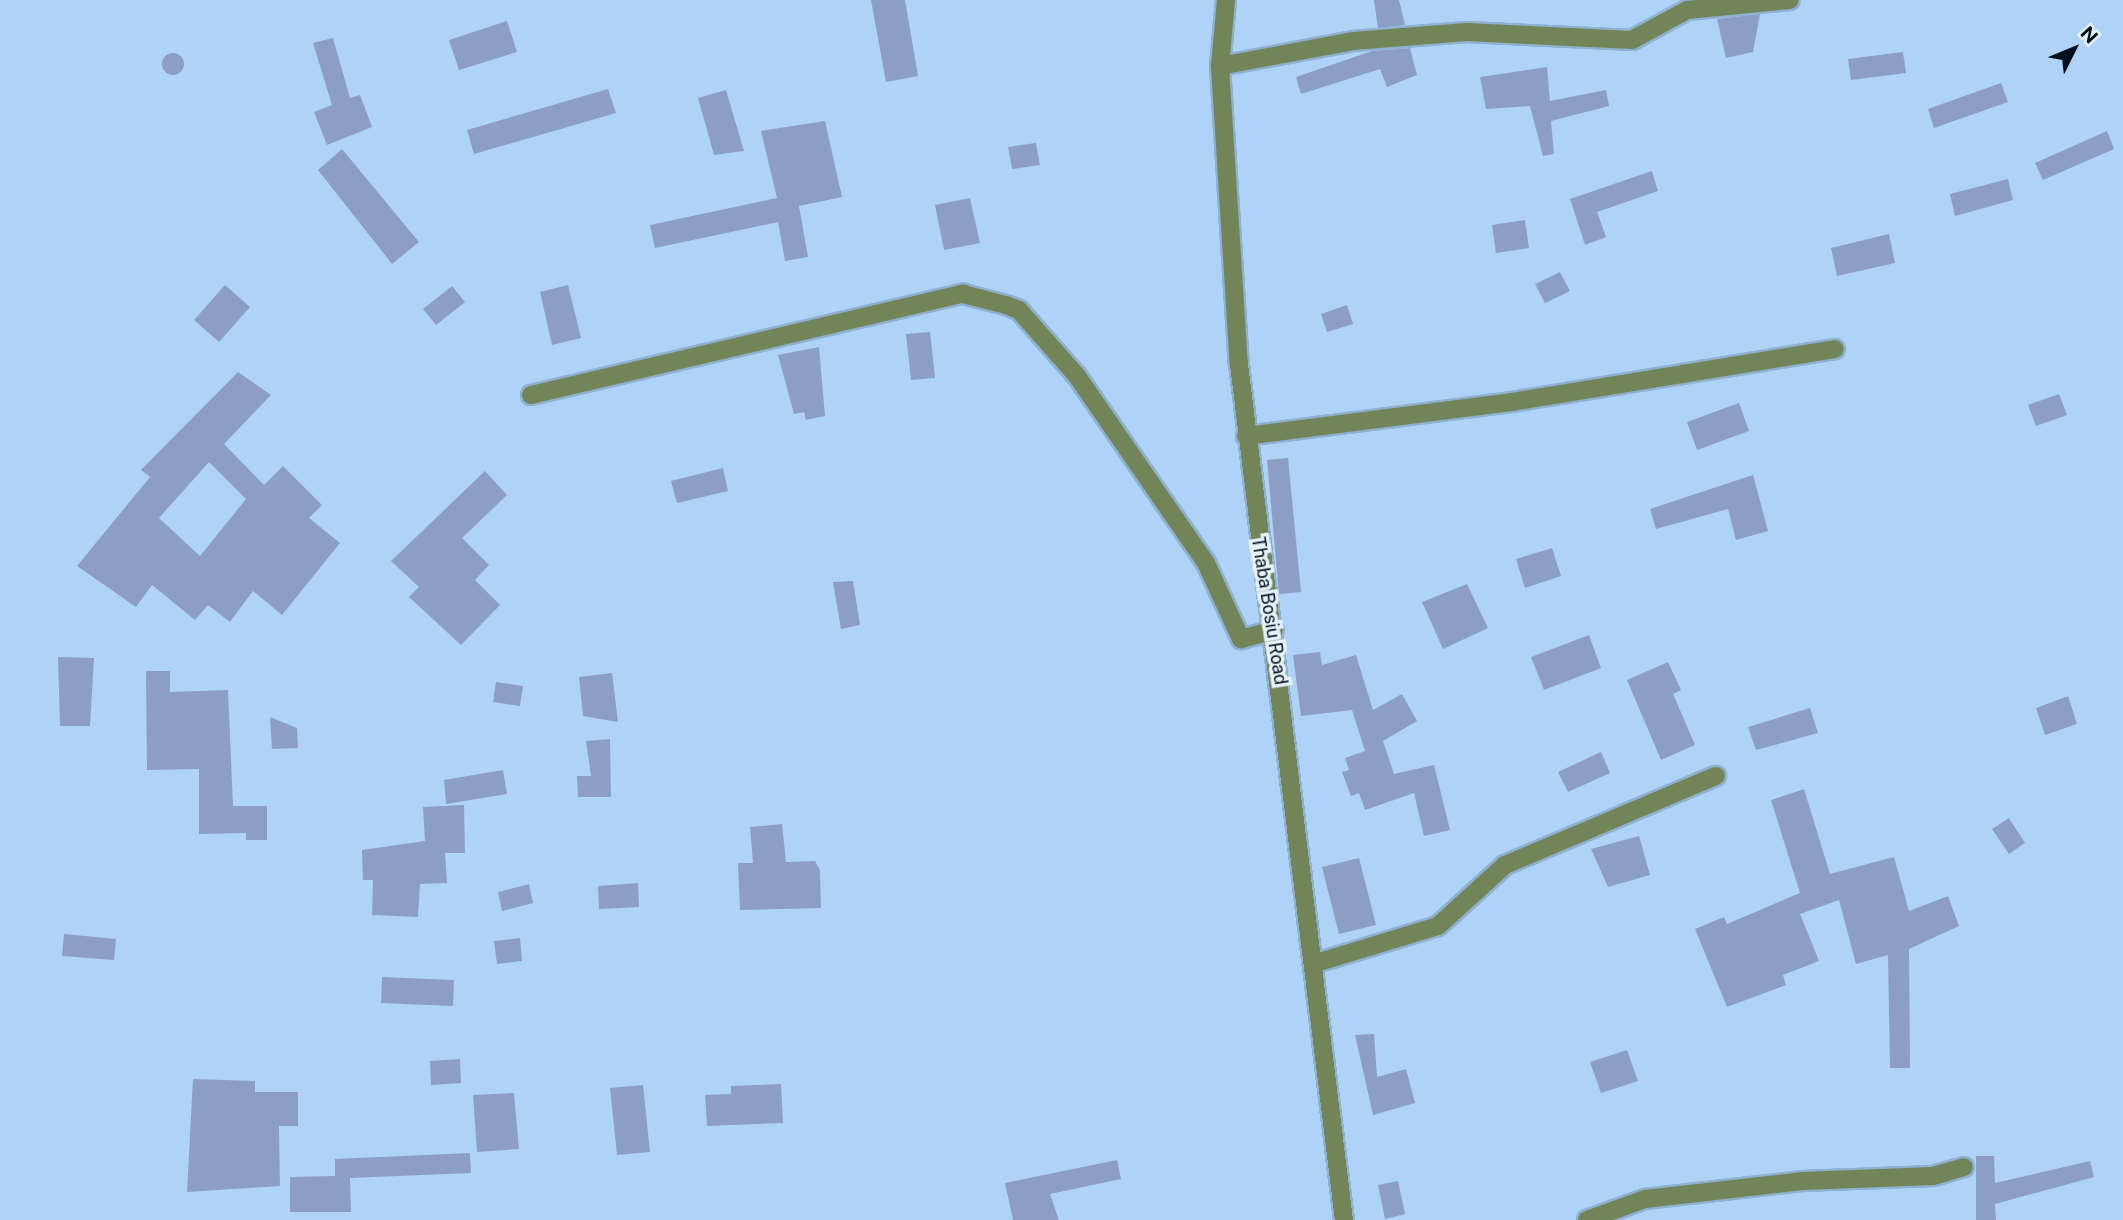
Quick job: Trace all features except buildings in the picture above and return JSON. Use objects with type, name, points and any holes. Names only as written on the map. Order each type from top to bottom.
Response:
[{"type":"street","name":"Thaba Bosiu Road","points":[[1226,0],[1220,66],[1245,436],[1274,629],[1317,963],[1343,1220]]},
{"type":"street","points":[[1220,66],[1353,41],[1455,33],[1542,32],[1632,40],[1687,10],[1790,0]]},
{"type":"street","points":[[531,394],[964,294],[1006,305],[1019,310],[1077,376],[1206,563],[1241,639],[1274,629]]},
{"type":"street","points":[[1245,436],[1521,401],[1835,349]]},
{"type":"street","points":[[1317,963],[1438,926],[1505,865],[1716,776]]},
{"type":"street","points":[[1587,1220],[1645,1199],[1802,1181],[1933,1176],[1964,1167]]}]
